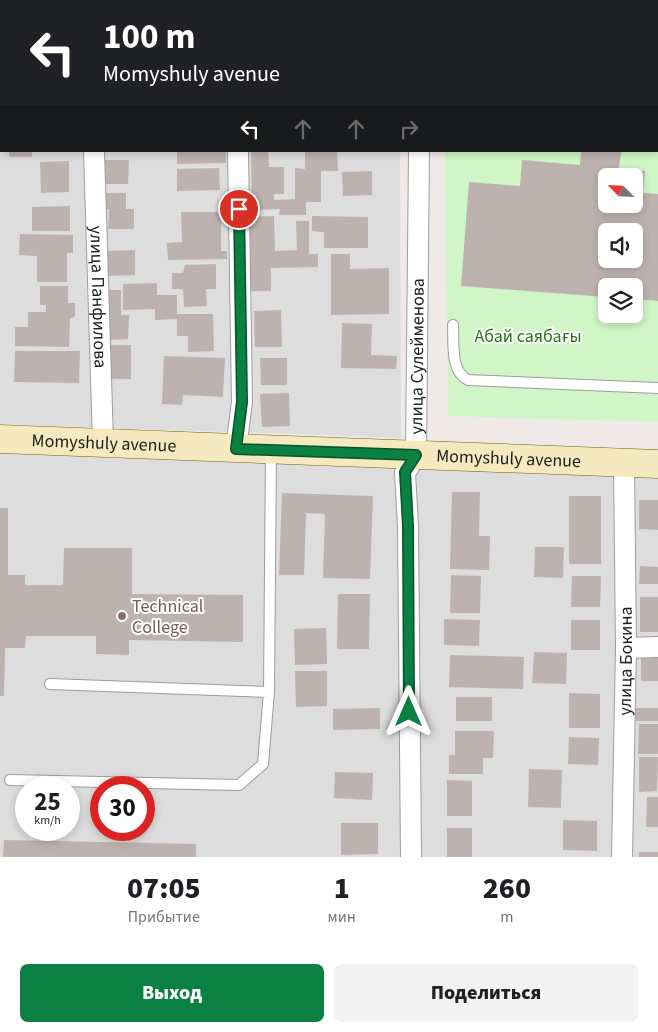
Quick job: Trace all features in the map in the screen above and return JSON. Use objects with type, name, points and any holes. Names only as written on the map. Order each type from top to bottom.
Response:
[{"type":"main road","name":"Momyshuly avenue","points":[[0,439],[658,464]]},
{"type":"street","name":"улица Панфилова","points":[[94,152],[103,442]]},
{"type":"street","points":[[236,449],[242,402],[238,152]]},
{"type":"street","name":"улица Сулейменова","points":[[411,857],[408,526],[405,472],[416,455],[419,152]]},
{"type":"street","name":"улица Бокина","points":[[622,857],[626,648],[624,464]]},
{"type":"street","points":[[626,648],[658,647]]},
{"type":"lane","points":[[453,325],[456,366],[462,377],[468,380],[658,388]]},
{"type":"lane","points":[[10,780],[239,784],[263,764],[269,692],[271,450]]},
{"type":"lane","points":[[50,684],[269,692]]},
{"type":"shaded area","points":[[0,152],[400,152],[401,438],[0,424]]},
{"type":"shaded area","points":[[0,433],[658,464],[658,857],[0,857]]},
{"type":"green space","name":"Абай саябағы","points":[[445,152],[658,152],[658,422],[448,416]]},
{"type":"building","points":[[9,152],[32,152],[32,157],[9,157]]},
{"type":"building","points":[[177,152],[226,152],[226,163],[177,164]]},
{"type":"building","points":[[251,152],[268,152],[269,167],[284,167],[284,194],[274,194],[274,200],[295,199],[295,168],[305,169],[305,152],[337,152],[338,171],[321,171],[321,202],[306,202],[306,215],[279,215],[280,209],[252,210]]},
{"type":"building","points":[[581,152],[621,152],[619,168],[598,168],[598,213],[643,213],[643,193],[658,194],[658,301],[643,300],[643,278],[598,278],[598,296],[461,286],[469,182],[520,186],[522,160],[580,165]]},
{"type":"building","points":[[102,160],[129,160],[128,184],[102,184]]},
{"type":"building","points":[[69,161],[69,192],[41,193],[40,162]]},
{"type":"building","points":[[219,168],[220,190],[177,191],[177,169]]},
{"type":"building","points":[[372,171],[372,195],[343,196],[342,172]]},
{"type":"building","points":[[643,171],[645,171],[643,193]]},
{"type":"building","points":[[102,193],[126,193],[126,209],[134,209],[134,229],[108,229],[109,209],[102,209]]},
{"type":"building","points":[[70,206],[70,231],[32,231],[32,207]]},
{"type":"building","points":[[181,212],[221,212],[221,251],[227,251],[227,259],[168,260],[167,243],[182,242]]},
{"type":"building","points":[[274,216],[275,251],[297,250],[296,221],[309,221],[309,254],[318,254],[318,267],[271,268],[271,291],[250,291],[249,217]]},
{"type":"building","points":[[312,216],[368,217],[368,248],[324,248],[324,232],[312,231]]},
{"type":"building","points":[[20,234],[73,235],[73,253],[67,253],[67,282],[37,282],[37,256],[19,255]]},
{"type":"building","points":[[135,250],[135,275],[107,276],[106,251]]},
{"type":"building","points":[[331,254],[350,254],[350,269],[389,268],[389,314],[331,315]]},
{"type":"building","points":[[216,264],[216,289],[206,289],[207,306],[184,307],[183,289],[172,289],[172,273],[183,273],[185,265]]},
{"type":"building","points":[[157,283],[157,295],[177,295],[177,314],[213,314],[214,351],[188,352],[188,336],[177,336],[177,319],[155,320],[155,309],[123,310],[123,284]]},
{"type":"building","points":[[40,286],[68,286],[68,303],[75,303],[75,316],[70,319],[69,347],[15,346],[15,327],[28,327],[28,312],[46,312],[46,305],[40,305]]},
{"type":"building","points":[[107,290],[121,290],[121,315],[129,315],[128,339],[107,340]]},
{"type":"building","points":[[281,310],[282,347],[255,347],[254,311]]},
{"type":"building","points":[[342,323],[372,324],[371,355],[397,356],[396,369],[341,368]]},
{"type":"building","points":[[106,345],[131,345],[131,379],[106,379]]},
{"type":"building","points":[[15,351],[80,351],[79,383],[14,382]]},
{"type":"building","points":[[164,356],[225,358],[223,397],[183,395],[182,405],[162,404]]},
{"type":"building","points":[[260,358],[287,358],[287,385],[261,385]]},
{"type":"building","points":[[289,393],[290,426],[262,427],[260,394]]},
{"type":"building","points":[[452,492],[480,492],[479,536],[490,536],[489,570],[450,569]]},
{"type":"building","points":[[282,493],[373,496],[370,579],[323,578],[325,514],[306,513],[304,575],[279,575]]},
{"type":"building","points":[[569,496],[601,496],[601,564],[569,564]]},
{"type":"building","points":[[639,500],[658,500],[658,530],[639,529]]},
{"type":"building","name":"Technical College","points":[[0,508],[8,508],[8,575],[25,575],[25,585],[63,585],[64,548],[132,548],[132,594],[243,595],[243,642],[129,640],[129,655],[96,654],[96,636],[26,636],[25,648],[5,648],[4,696],[0,696]]},
{"type":"building","points":[[535,547],[564,547],[563,578],[534,577]]},
{"type":"building","points":[[640,566],[658,567],[658,584],[639,584]]},
{"type":"building","points":[[451,575],[481,576],[480,613],[450,613]]},
{"type":"building","points":[[572,576],[601,576],[600,607],[571,607]]},
{"type":"building","points":[[338,594],[370,594],[369,649],[337,649]]},
{"type":"building","points":[[640,597],[658,597],[658,632],[640,632]]},
{"type":"building","points":[[444,619],[480,620],[479,646],[444,645]]},
{"type":"building","points":[[571,620],[600,620],[600,650],[571,650]]},
{"type":"building","points":[[326,628],[327,664],[295,665],[294,629]]},
{"type":"building","points":[[534,652],[567,653],[566,684],[532,683]]},
{"type":"building","points":[[450,655],[524,657],[523,689],[449,687]]},
{"type":"building","points":[[641,655],[658,655],[658,681],[641,681]]},
{"type":"building","points":[[295,671],[327,671],[327,706],[296,707]]},
{"type":"building","points":[[569,693],[600,694],[600,728],[569,728]]},
{"type":"building","points":[[456,697],[492,697],[492,721],[456,721]]},
{"type":"building","points":[[380,708],[380,729],[333,730],[333,709]]},
{"type":"building","points":[[635,708],[658,708],[658,721],[635,721]]},
{"type":"building","points":[[639,724],[658,724],[658,754],[638,754]]},
{"type":"building","points":[[455,731],[494,731],[493,758],[483,758],[483,774],[449,774],[449,755],[455,755]]},
{"type":"building","points":[[569,737],[599,738],[598,765],[568,764]]},
{"type":"building","points":[[639,757],[658,757],[657,791],[639,792]]},
{"type":"building","points":[[529,769],[562,770],[561,808],[528,807]]},
{"type":"building","points":[[335,772],[373,773],[372,800],[334,798]]},
{"type":"building","points":[[447,780],[472,781],[472,816],[447,816]]},
{"type":"building","points":[[647,797],[658,797],[658,827],[646,827]]},
{"type":"building","points":[[563,820],[597,821],[597,851],[563,850]]},
{"type":"building","points":[[341,823],[378,823],[378,854],[341,855]]},
{"type":"building","points":[[447,828],[472,828],[472,857],[447,857]]},
{"type":"building","points":[[4,840],[196,844],[196,857],[3,857]]},
{"type":"building","points":[[639,852],[658,852],[658,857],[639,857]]},
{"type":"place","name":"Technical College","points":[[122,616]]},
{"type":"route","points":[[239,209],[242,402],[236,449],[416,455],[405,472],[408,526],[409,712]]}]
